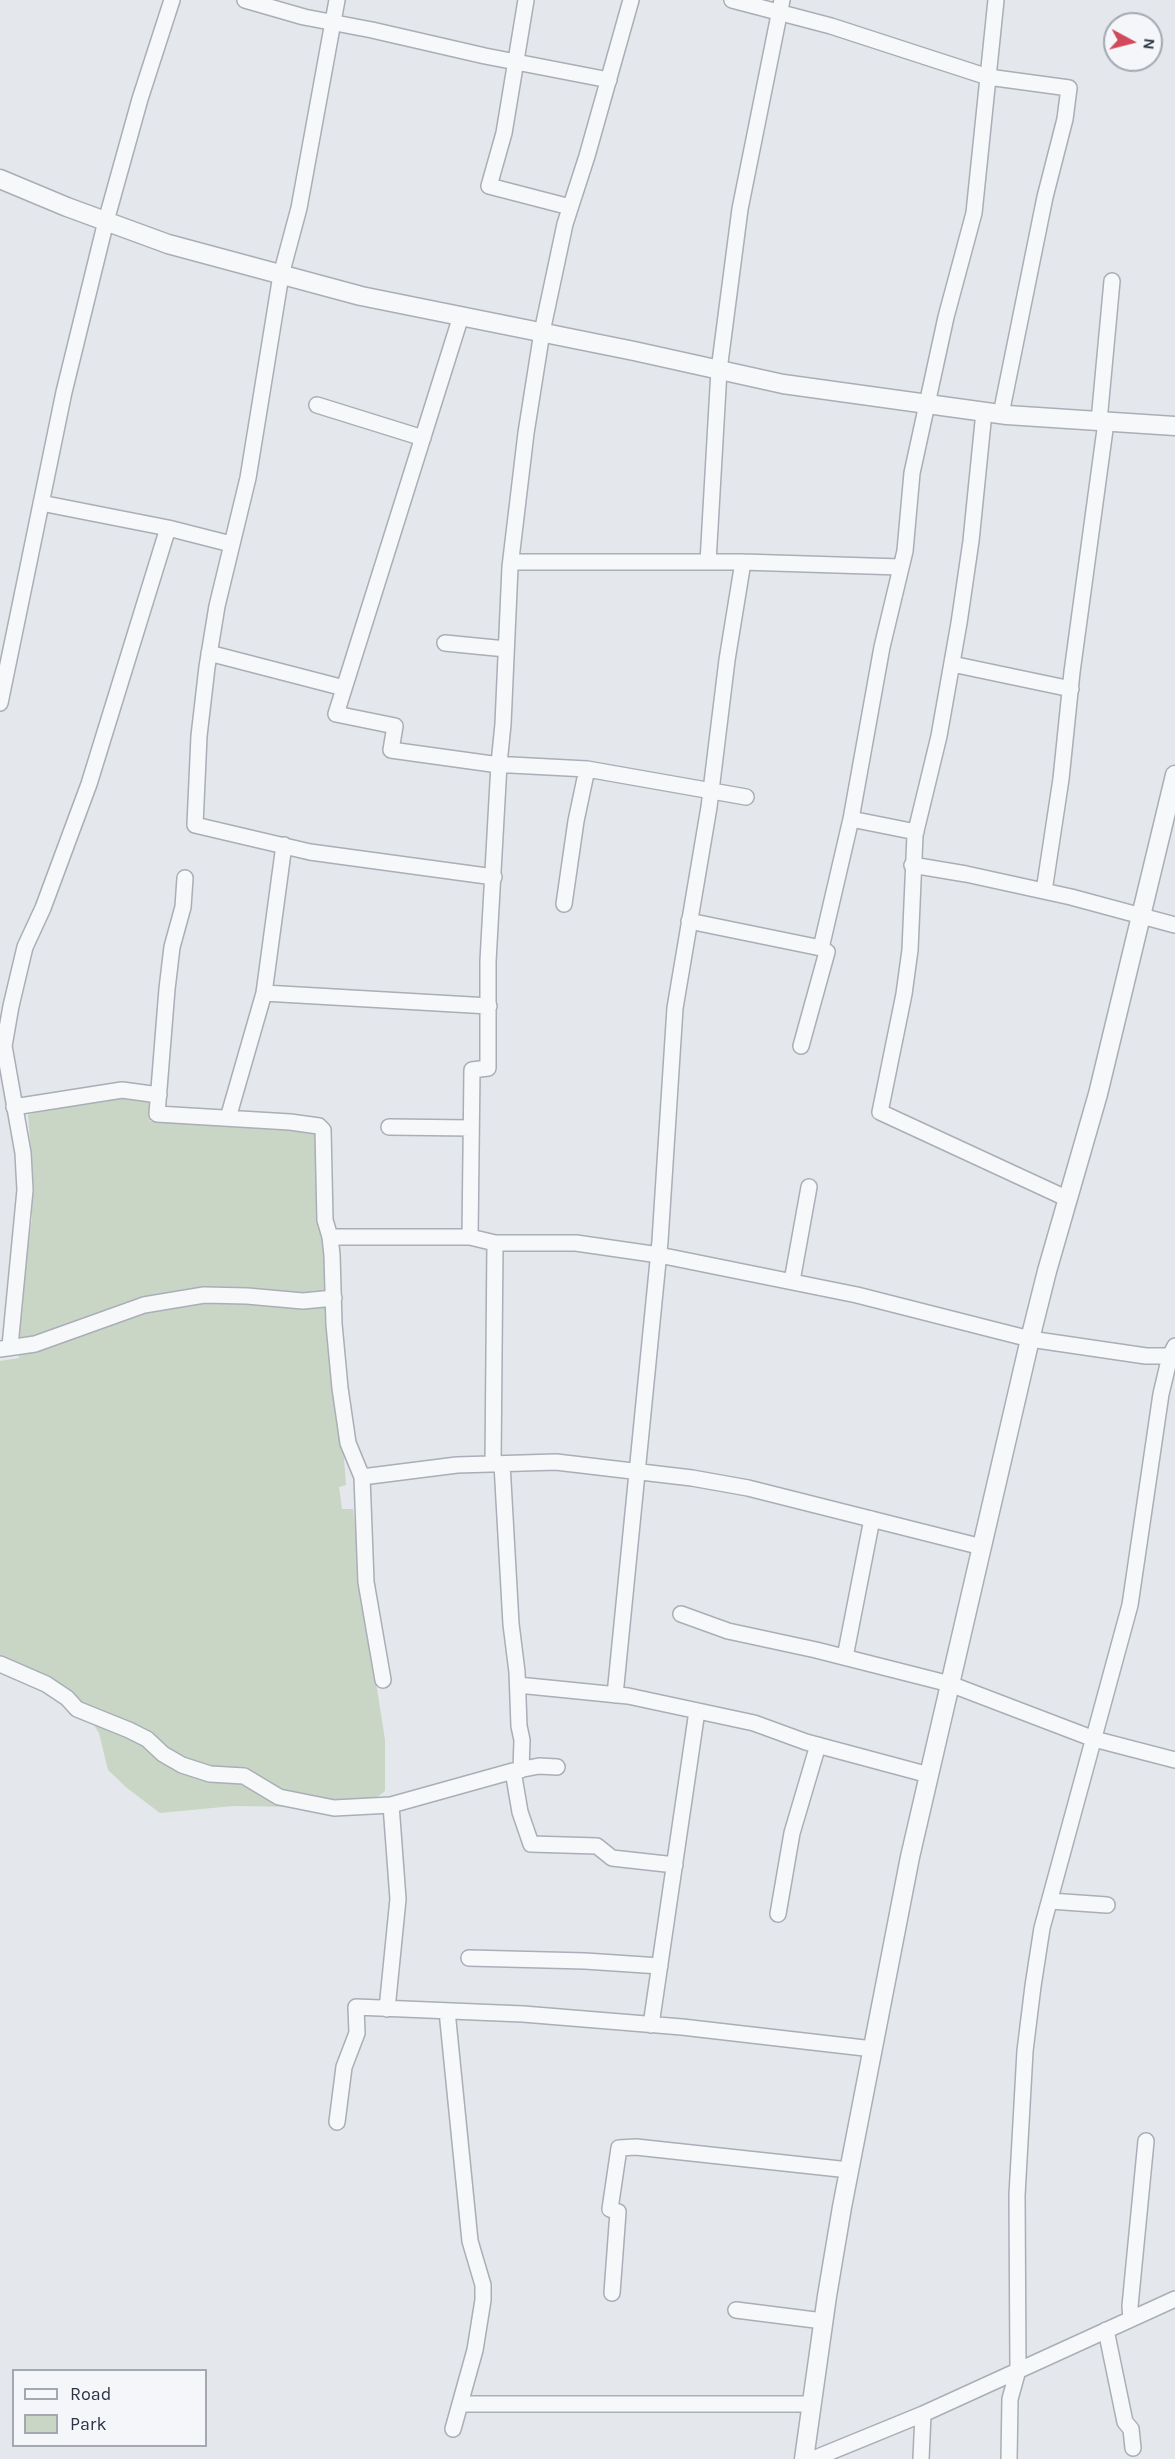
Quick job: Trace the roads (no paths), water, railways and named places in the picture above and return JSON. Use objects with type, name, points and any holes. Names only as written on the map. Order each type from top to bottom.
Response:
[{"type":"street","points":[[0,704],[64,392],[106,221],[140,99],[172,0]]},
{"type":"street","points":[[245,0],[304,17],[515,63],[609,80]]},
{"type":"street","points":[[337,0],[299,208],[281,275],[248,478],[231,544],[209,653],[199,736],[195,825],[310,852],[494,877]]},
{"type":"street","points":[[526,0],[504,133],[489,186],[570,207]]},
{"type":"street","points":[[470,1237],[472,1070],[488,1068],[488,961],[511,562],[526,433],[542,332],[570,207],[632,0]]},
{"type":"street","points":[[732,0],[781,6],[831,27],[988,77],[1069,88],[1065,119],[992,413],[939,736],[916,832],[912,865],[910,950],[904,994],[880,1112],[1068,1199]]},
{"type":"street","points":[[821,948],[851,819],[882,647],[905,551],[912,473],[946,317],[974,213],[996,0]]},
{"type":"street","points":[[708,562],[719,369],[740,209],[781,6]]},
{"type":"street","points":[[0,179],[168,244],[361,296],[783,384],[992,413],[1175,426]]},
{"type":"street","points":[[1044,891],[1061,779],[1102,422],[1112,281]]},
{"type":"street","points":[[461,316],[336,714],[395,726],[391,750],[499,764],[587,769],[746,797]]},
{"type":"street","points":[[317,405],[423,438]]},
{"type":"street","points":[[41,503],[168,528],[231,544]]},
{"type":"street","points":[[168,528],[89,784],[43,908],[25,947],[3,1033],[14,1107],[24,1153],[24,1190],[5,1348],[35,1344],[144,1305],[204,1295],[303,1301],[334,1298]]},
{"type":"street","points":[[511,562],[743,561],[900,567]]},
{"type":"street","points":[[615,1695],[659,1255],[675,1008],[710,791],[743,561]]},
{"type":"street","points":[[446,642],[506,649]]},
{"type":"street","points":[[209,653],[344,688]]},
{"type":"street","points":[[952,664],[1071,689]]},
{"type":"street","points":[[564,904],[576,821],[587,769]]},
{"type":"street","points":[[804,2459],[823,2321],[849,2170],[910,1857],[1030,1339],[1098,1094],[1175,775]]},
{"type":"street","points":[[851,819],[916,832]]},
{"type":"street","points":[[228,1118],[264,993],[284,845]]},
{"type":"street","points":[[912,865],[1044,891],[1175,926]]},
{"type":"street","points":[[186,878],[183,907],[172,947],[157,1114],[322,1127],[325,1220],[330,1237],[340,1388],[348,1443],[362,1477],[366,1582],[383,1680]]},
{"type":"street","points":[[689,921],[821,948],[827,952],[801,1046]]},
{"type":"street","points":[[264,993],[489,1006]]},
{"type":"street","points":[[14,1107],[122,1090],[159,1095]]},
{"type":"street","points":[[389,1126],[471,1128]]},
{"type":"street","points":[[792,1281],[808,1187]]},
{"type":"street","points":[[330,1237],[470,1237],[495,1243],[576,1243],[659,1255],[792,1281],[1030,1339],[1146,1356],[1173,1353],[1161,1394],[1130,1605],[1042,1928],[1025,2051],[1017,2195],[1018,2370],[1010,2399],[1009,2459]]},
{"type":"street","points":[[495,1243],[497,1464],[522,1740],[517,1770],[520,1812],[531,1844],[597,1846],[612,1858],[675,1865]]},
{"type":"street","points":[[362,1477],[457,1466],[556,1462],[692,1478],[748,1488],[982,1547]]},
{"type":"street","points":[[845,1657],[872,1519]]},
{"type":"street","points":[[681,1614],[728,1631],[845,1657],[950,1684],[1094,1739],[1175,1760]]},
{"type":"street","points":[[0,1664],[46,1684],[67,1698],[76,1709],[112,1722],[147,1739],[162,1754],[182,1765],[210,1774],[244,1776],[279,1797],[334,1808],[391,1805],[517,1770],[539,1766],[557,1767]]},
{"type":"street","points":[[518,1685],[615,1695],[754,1723],[818,1745],[929,1774]]},
{"type":"street","points":[[651,2025],[697,1711]]},
{"type":"street","points":[[778,1914],[792,1833],[818,1745]]},
{"type":"street","points":[[387,2009],[398,1899],[391,1805]]},
{"type":"street","points":[[1050,1902],[1107,1905]]},
{"type":"street","points":[[469,1958],[585,1961],[660,1966]]},
{"type":"street","points":[[337,2122],[344,2067],[357,2033],[356,2007],[523,2014],[873,2049]]},
{"type":"street","points":[[447,2011],[470,2241],[483,2285],[483,2300],[475,2350],[453,2429]]},
{"type":"street","points":[[1131,2319],[1130,2306],[1146,2141]]},
{"type":"street","points":[[612,2293],[618,2212],[610,2209],[619,2148],[636,2147],[849,2170]]},
{"type":"street","points":[[813,2459],[923,2415],[1175,2299]]},
{"type":"street","points":[[735,2310],[823,2321]]},
{"type":"street","points":[[1106,2330],[1125,2422],[1131,2429],[1133,2448]]},
{"type":"street","points":[[460,2404],[812,2404]]},
{"type":"street","points":[[921,2459],[923,2415]]}]
